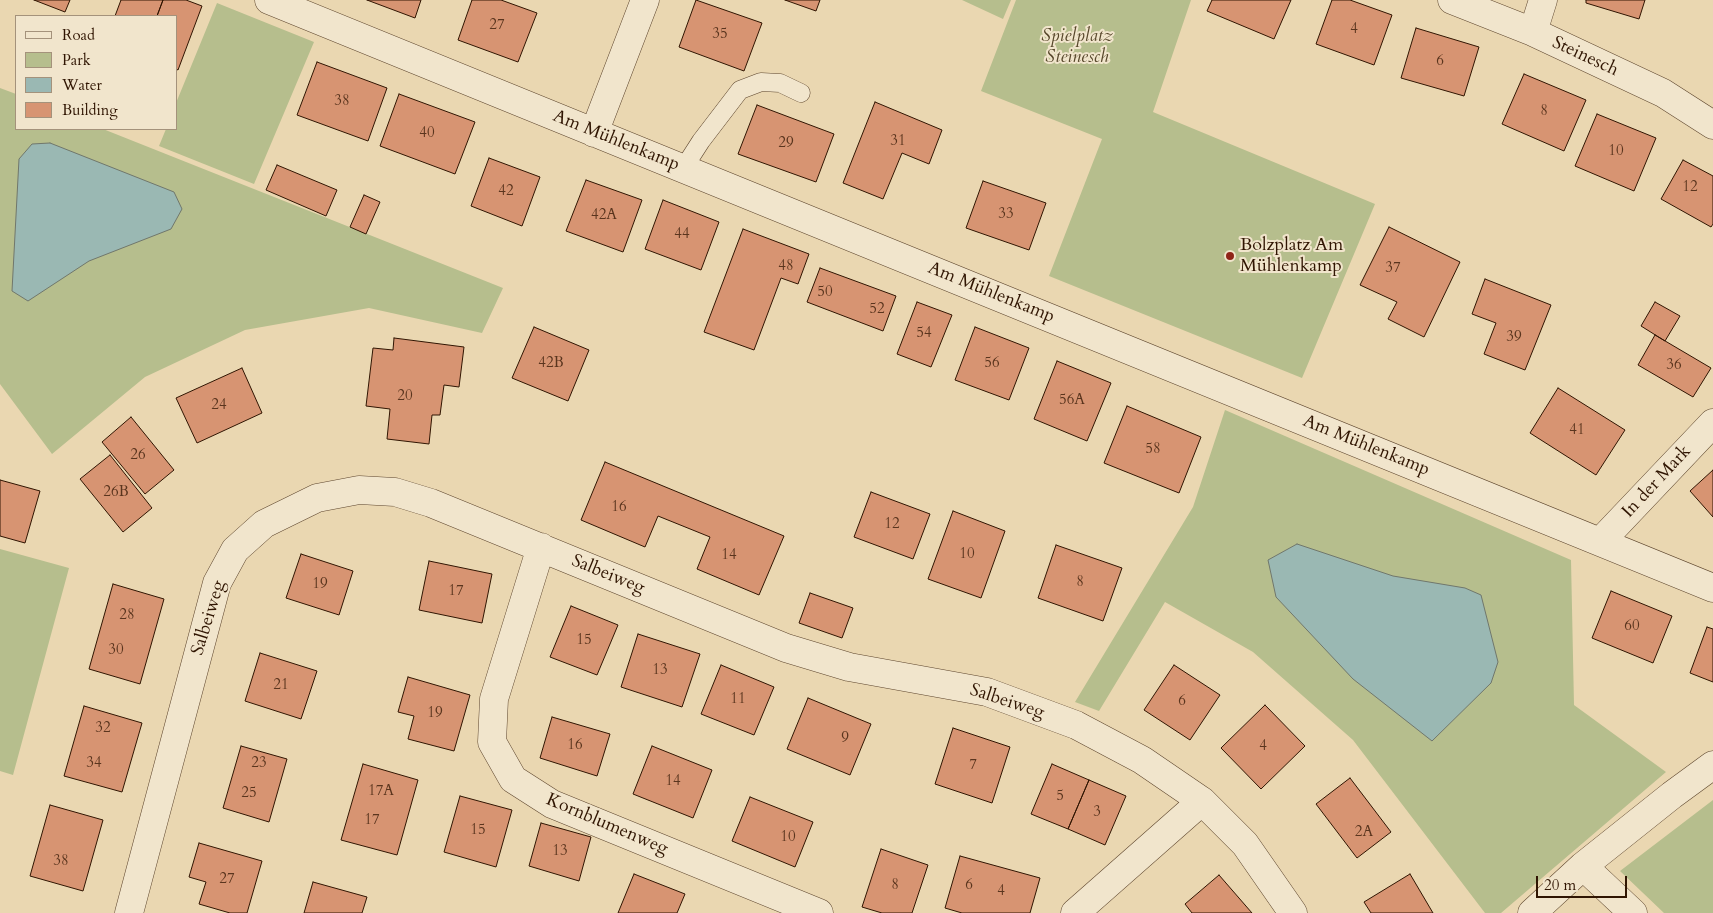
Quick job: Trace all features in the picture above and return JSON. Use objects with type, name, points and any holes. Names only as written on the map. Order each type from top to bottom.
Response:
[{"type":"street","name":"Am Mühlenkamp","points":[[269,0],[1713,588]]},
{"type":"street","points":[[594,133],[645,0]]},
{"type":"street","name":"Steinesch","points":[[1452,0],[1533,32],[1663,93],[1713,125]]},
{"type":"street","points":[[1533,32],[1543,0]]},
{"type":"street","name":"In der Mark","points":[[1601,541],[1713,423]]},
{"type":"street","name":"Salbeiweg","points":[[129,913],[217,583],[235,550],[264,524],[317,498],[359,490],[394,492],[431,503],[786,648],[849,667],[987,692],[1076,725],[1142,760],[1202,801],[1245,844],[1293,913]]},
{"type":"street","name":"Kornblumenweg","points":[[541,547],[494,699],[492,742],[513,779],[552,804],[819,913]]},
{"type":"street","points":[[1532,913],[1583,866],[1713,765]]},
{"type":"street","points":[[1075,913],[1202,801]]},
{"type":"street","points":[[1583,866],[1633,913]]},
{"type":"lane","points":[[683,169],[701,141],[740,90],[762,82],[770,82],[780,83],[801,93]]},
{"type":"green space","points":[[962,0],[1011,0],[1003,19]]},
{"type":"green space","name":"Spielplatz Steinesch","points":[[1016,0],[1191,0],[1153,112],[1375,204],[1302,378],[1049,276],[1102,139],[981,91]]},
{"type":"green space","points":[[217,3],[314,42],[254,184],[159,146],[166,130],[178,130],[178,98]]},
{"type":"green space","points":[[0,88],[15,94],[15,130],[106,130],[503,288],[482,333],[369,308],[245,330],[145,377],[52,454],[0,384]]},
{"type":"green space","points":[[1225,410],[1571,560],[1574,705],[1666,772],[1501,913],[1485,913],[1353,740],[1253,652],[1165,602],[1099,711],[1075,702],[1193,507]]},
{"type":"green space","points":[[0,549],[69,568],[13,775],[0,771]]},
{"type":"green space","points":[[1713,800],[1713,913],[1664,913],[1620,871]]},
{"type":"water","points":[[50,143],[174,192],[182,209],[171,229],[89,261],[28,301],[12,291],[19,159],[32,144]]},
{"type":"water","points":[[1297,544],[1393,576],[1465,588],[1481,595],[1498,662],[1491,683],[1432,741],[1353,679],[1276,597],[1268,560]]},
{"type":"building","points":[[34,0],[70,0],[65,12]]},
{"type":"building","points":[[121,0],[163,0],[157,15],[115,15]]},
{"type":"building","points":[[163,0],[186,0],[202,6],[178,70],[178,15],[157,15]]},
{"type":"building","points":[[367,0],[421,0],[415,18]]},
{"type":"building","points":[[472,0],[501,0],[537,13],[518,62],[458,40]]},
{"type":"building","points":[[696,0],[762,23],[744,71],[679,47]]},
{"type":"building","points":[[785,0],[820,0],[816,11]]},
{"type":"building","points":[[1212,0],[1291,0],[1274,39],[1207,11]]},
{"type":"building","points":[[1332,0],[1350,0],[1392,15],[1374,65],[1316,44]]},
{"type":"building","points":[[1586,0],[1645,0],[1639,19],[1586,3]]},
{"type":"building","points":[[1416,28],[1479,47],[1464,96],[1401,78]]},
{"type":"building","points":[[317,62],[387,88],[368,141],[297,115]]},
{"type":"building","points":[[1524,74],[1586,100],[1564,151],[1502,124]]},
{"type":"building","points":[[399,94],[475,122],[455,174],[380,146]]},
{"type":"building","points":[[875,102],[942,130],[929,164],[902,153],[883,199],[843,183]]},
{"type":"building","points":[[757,105],[834,134],[816,182],[738,154]]},
{"type":"building","points":[[1597,114],[1656,138],[1634,191],[1575,166]]},
{"type":"building","points":[[489,158],[540,177],[522,226],[471,206]]},
{"type":"building","points":[[1683,160],[1713,176],[1713,224],[1711,227],[1661,199]]},
{"type":"building","points":[[277,165],[337,190],[326,216],[266,190]]},
{"type":"building","points":[[586,180],[642,200],[623,252],[566,231]]},
{"type":"building","points":[[983,181],[1046,203],[1029,250],[966,228]]},
{"type":"building","points":[[364,195],[380,202],[366,234],[350,227]]},
{"type":"building","points":[[663,200],[719,222],[701,270],[645,249]]},
{"type":"building","points":[[1389,227],[1460,262],[1424,337],[1388,319],[1397,302],[1360,285]]},
{"type":"building","points":[[743,229],[809,254],[798,284],[781,278],[754,350],[704,332]]},
{"type":"building","points":[[820,268],[896,296],[883,331],[807,302]]},
{"type":"building","points":[[1485,279],[1551,305],[1525,370],[1484,354],[1496,323],[1472,314]]},
{"type":"building","points":[[917,302],[952,315],[931,367],[897,354]]},
{"type":"building","points":[[1655,302],[1680,316],[1665,341],[1641,326]]},
{"type":"building","points":[[534,327],[589,350],[568,401],[512,378]]},
{"type":"building","points":[[975,327],[1029,348],[1009,400],[955,380]]},
{"type":"building","points":[[1655,335],[1711,368],[1693,397],[1638,365]]},
{"type":"building","points":[[394,338],[464,347],[459,387],[444,385],[440,415],[432,415],[429,444],[387,439],[390,409],[366,406],[373,348],[393,350]]},
{"type":"building","points":[[1057,361],[1111,383],[1087,441],[1034,419]]},
{"type":"building","points":[[242,368],[262,413],[197,443],[176,398]]},
{"type":"building","points":[[1558,388],[1625,430],[1596,475],[1530,433]]},
{"type":"building","points":[[1127,406],[1201,437],[1179,493],[1104,463]]},
{"type":"building","points":[[131,417],[174,470],[145,494],[102,442]]},
{"type":"building","points":[[110,455],[152,508],[123,532],[80,479]]},
{"type":"building","points":[[605,462],[784,536],[759,595],[697,569],[710,537],[658,516],[645,547],[581,520]]},
{"type":"building","points":[[1713,470],[1713,517],[1690,491]]},
{"type":"building","points":[[0,480],[40,491],[25,543],[0,536]]},
{"type":"building","points":[[871,492],[930,514],[913,559],[854,537]]},
{"type":"building","points":[[953,511],[1005,531],[981,598],[928,579]]},
{"type":"building","points":[[1056,545],[1122,568],[1103,621],[1038,598]]},
{"type":"building","points":[[301,554],[353,571],[339,615],[286,598]]},
{"type":"building","points":[[429,561],[492,574],[482,623],[419,610]]},
{"type":"building","points":[[113,584],[164,599],[140,684],[89,669]]},
{"type":"building","points":[[1611,591],[1672,616],[1653,663],[1592,638]]},
{"type":"building","points":[[810,593],[853,608],[842,638],[799,623]]},
{"type":"building","points":[[571,606],[618,625],[597,675],[550,657]]},
{"type":"building","points":[[1707,627],[1713,629],[1713,682],[1690,673]]},
{"type":"building","points":[[638,634],[700,654],[682,707],[621,687]]},
{"type":"building","points":[[260,653],[317,671],[301,719],[245,701]]},
{"type":"building","points":[[721,665],[774,687],[754,735],[701,714]]},
{"type":"building","points":[[1174,665],[1220,695],[1190,740],[1144,710]]},
{"type":"building","points":[[408,677],[470,695],[454,751],[408,739],[414,716],[398,712]]},
{"type":"building","points":[[808,698],[871,724],[850,775],[787,749]]},
{"type":"building","points":[[1265,705],[1305,746],[1261,789],[1221,748]]},
{"type":"building","points":[[84,706],[142,723],[122,792],[64,776]]},
{"type":"building","points":[[552,717],[610,734],[597,776],[540,758]]},
{"type":"building","points":[[953,728],[1010,747],[992,803],[935,784]]},
{"type":"building","points":[[241,746],[287,759],[269,822],[223,808]]},
{"type":"building","points":[[652,746],[712,770],[693,818],[633,794]]},
{"type":"building","points":[[363,764],[418,780],[397,855],[341,840]]},
{"type":"building","points":[[1052,764],[1089,780],[1068,829],[1031,814]]},
{"type":"building","points":[[1350,778],[1391,832],[1357,858],[1316,804]]},
{"type":"building","points":[[1089,780],[1126,796],[1105,845],[1068,829]]},
{"type":"building","points":[[460,796],[512,810],[496,867],[444,852]]},
{"type":"building","points":[[750,797],[813,822],[795,867],[732,841]]},
{"type":"building","points":[[50,805],[103,820],[83,891],[30,876]]},
{"type":"building","points":[[541,823],[591,837],[579,881],[529,866]]},
{"type":"building","points":[[199,843],[262,861],[247,913],[230,913],[199,904],[206,882],[189,877]]},
{"type":"building","points":[[881,849],[928,865],[912,913],[882,913],[862,907]]},
{"type":"building","points":[[960,856],[1040,878],[1030,913],[962,913],[945,908]]},
{"type":"building","points":[[634,874],[685,894],[677,913],[618,913]]},
{"type":"building","points":[[1410,874],[1433,913],[1371,913],[1364,902]]},
{"type":"building","points":[[1219,875],[1252,913],[1192,913],[1185,904]]},
{"type":"building","points":[[313,882],[367,897],[362,913],[304,913]]},
{"type":"place","name":"Bolzplatz Am Mühlenkamp","points":[[1230,256]]}]
